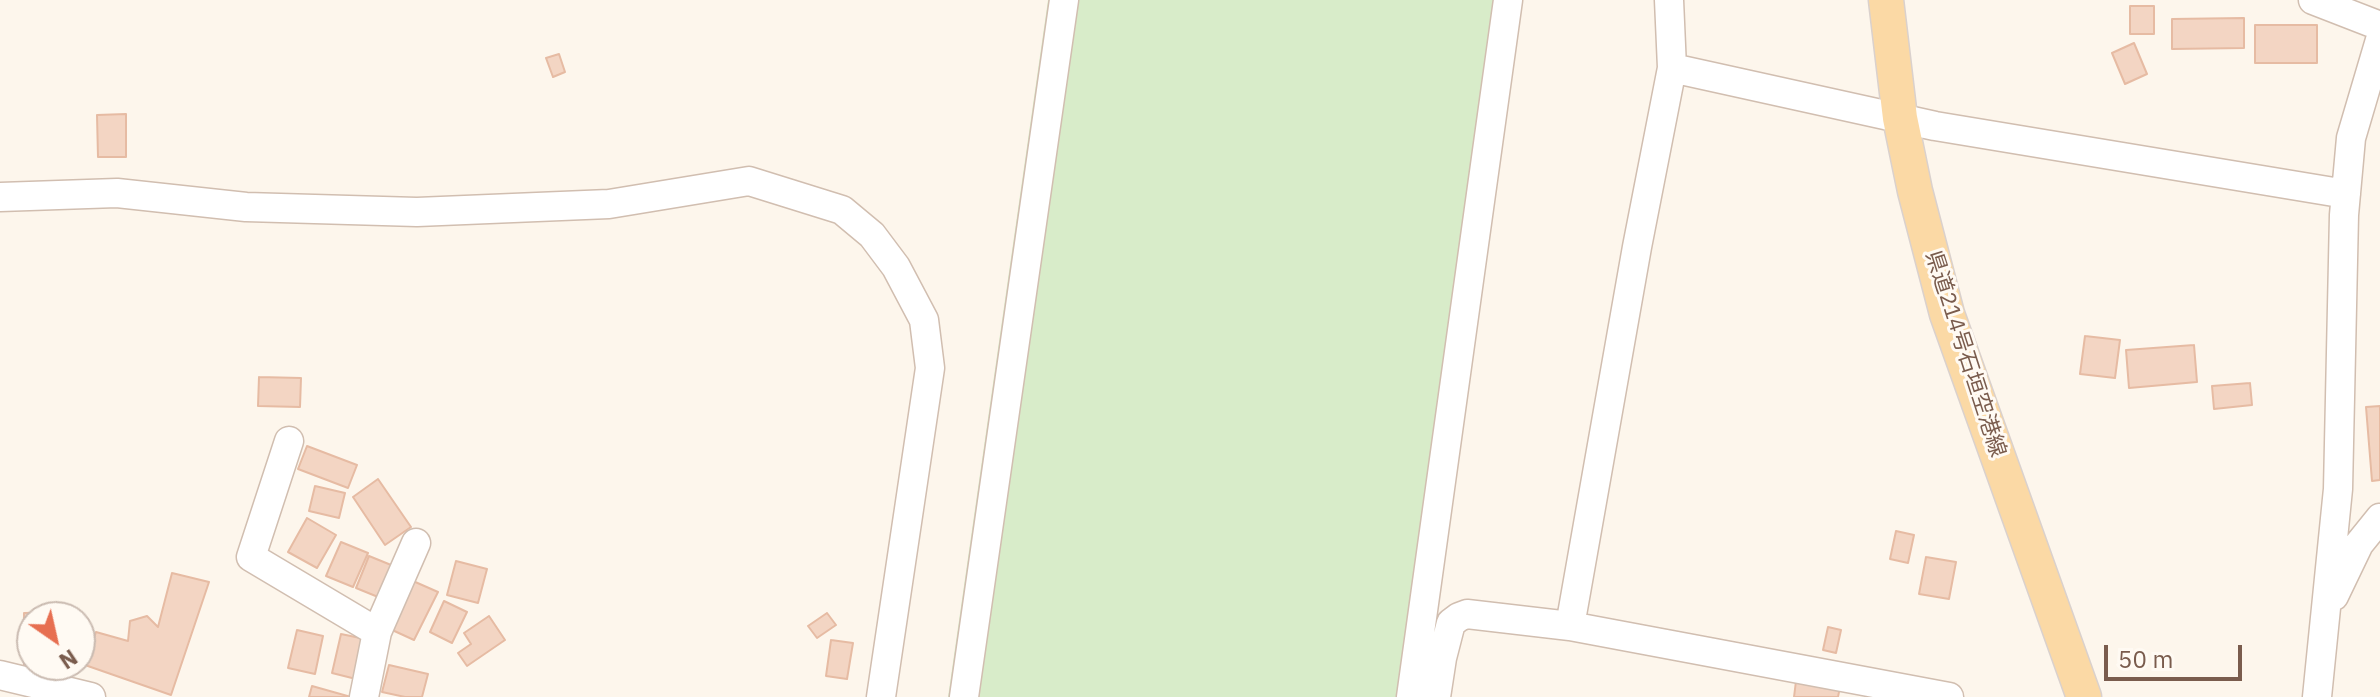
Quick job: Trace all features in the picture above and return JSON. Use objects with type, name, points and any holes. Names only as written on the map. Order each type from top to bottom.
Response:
[{"type":"main road","name":"県道214号石垣空港線","points":[[1886,0],[1900,118],[1915,191],[1947,314],[2084,697]]},
{"type":"street","points":[[964,697],[1064,0]]},
{"type":"street","points":[[1411,697],[1508,0]]},
{"type":"street","points":[[1570,626],[1634,262],[1672,68],[1669,0]]},
{"type":"street","points":[[2313,0],[2380,26]]},
{"type":"street","points":[[2317,697],[2338,489],[2346,194],[2351,138],[2380,40]]},
{"type":"street","points":[[1672,68],[1950,129],[2346,194]]},
{"type":"street","points":[[0,197],[117,193],[246,207],[417,212],[609,204],[749,181],[842,210],[872,235],[896,267],[924,320],[930,368],[881,697]]},
{"type":"street","points":[[289,441],[251,557],[377,632]]},
{"type":"street","points":[[2325,615],[2359,544],[2380,518]]},
{"type":"street","points":[[364,697],[377,632],[416,543]]},
{"type":"street","points":[[1436,697],[1451,623],[1467,614],[1570,626],[1949,697]]},
{"type":"street","points":[[0,675],[91,697]]},
{"type":"green space","points":[[1048,0],[1522,0],[1422,697],[948,697]]},
{"type":"building","points":[[2130,6],[2154,6],[2154,34],[2130,34]]},
{"type":"building","points":[[2244,18],[2244,48],[2172,49],[2172,19]]},
{"type":"building","points":[[2255,25],[2317,25],[2317,63],[2255,63]]},
{"type":"building","points":[[2134,43],[2147,74],[2125,84],[2112,53]]},
{"type":"building","points":[[559,54],[565,72],[553,77],[546,58]]},
{"type":"building","points":[[126,114],[126,157],[98,157],[97,115]]},
{"type":"building","points":[[2085,336],[2120,340],[2115,378],[2080,374]]},
{"type":"building","points":[[2194,345],[2197,382],[2129,388],[2126,350]]},
{"type":"building","points":[[259,377],[301,378],[300,407],[258,406]]},
{"type":"building","points":[[2250,383],[2252,405],[2214,409],[2212,386]]},
{"type":"building","points":[[2380,406],[2380,480],[2372,481],[2366,407]]},
{"type":"building","points":[[307,446],[357,465],[348,488],[298,469]]},
{"type":"building","points":[[378,479],[411,527],[385,545],[353,497]]},
{"type":"building","points":[[315,486],[345,493],[339,518],[309,511]]},
{"type":"building","points":[[307,518],[336,535],[317,568],[288,552]]},
{"type":"building","points":[[1896,531],[1914,535],[1908,563],[1890,559]]},
{"type":"building","points":[[341,542],[368,553],[353,587],[326,576]]},
{"type":"building","points":[[369,556],[396,567],[383,599],[356,588]]},
{"type":"building","points":[[1926,557],[1956,562],[1949,599],[1919,594]]},
{"type":"building","points":[[456,561],[487,569],[478,603],[447,595]]},
{"type":"building","points":[[172,573],[209,582],[171,695],[96,669],[96,632],[128,641],[130,621],[147,616],[158,627]]},
{"type":"building","points":[[413,581],[438,592],[414,640],[390,629]]},
{"type":"building","points":[[444,601],[467,612],[452,643],[430,632]]},
{"type":"building","points":[[827,613],[836,625],[817,638],[808,626]]},
{"type":"building","points":[[489,616],[505,640],[467,666],[458,653],[471,644],[464,633]]},
{"type":"building","points":[[1828,627],[1841,630],[1836,653],[1823,650]]},
{"type":"building","points":[[297,630],[323,636],[315,674],[288,668]]},
{"type":"building","points":[[341,634],[365,639],[356,679],[332,673]]},
{"type":"building","points":[[831,640],[853,643],[847,679],[826,676]]},
{"type":"building","points":[[389,665],[428,674],[422,697],[382,692]]},
{"type":"building","points":[[1796,681],[1840,687],[1838,697],[1794,697]]},
{"type":"building","points":[[312,686],[351,697],[309,697]]}]
